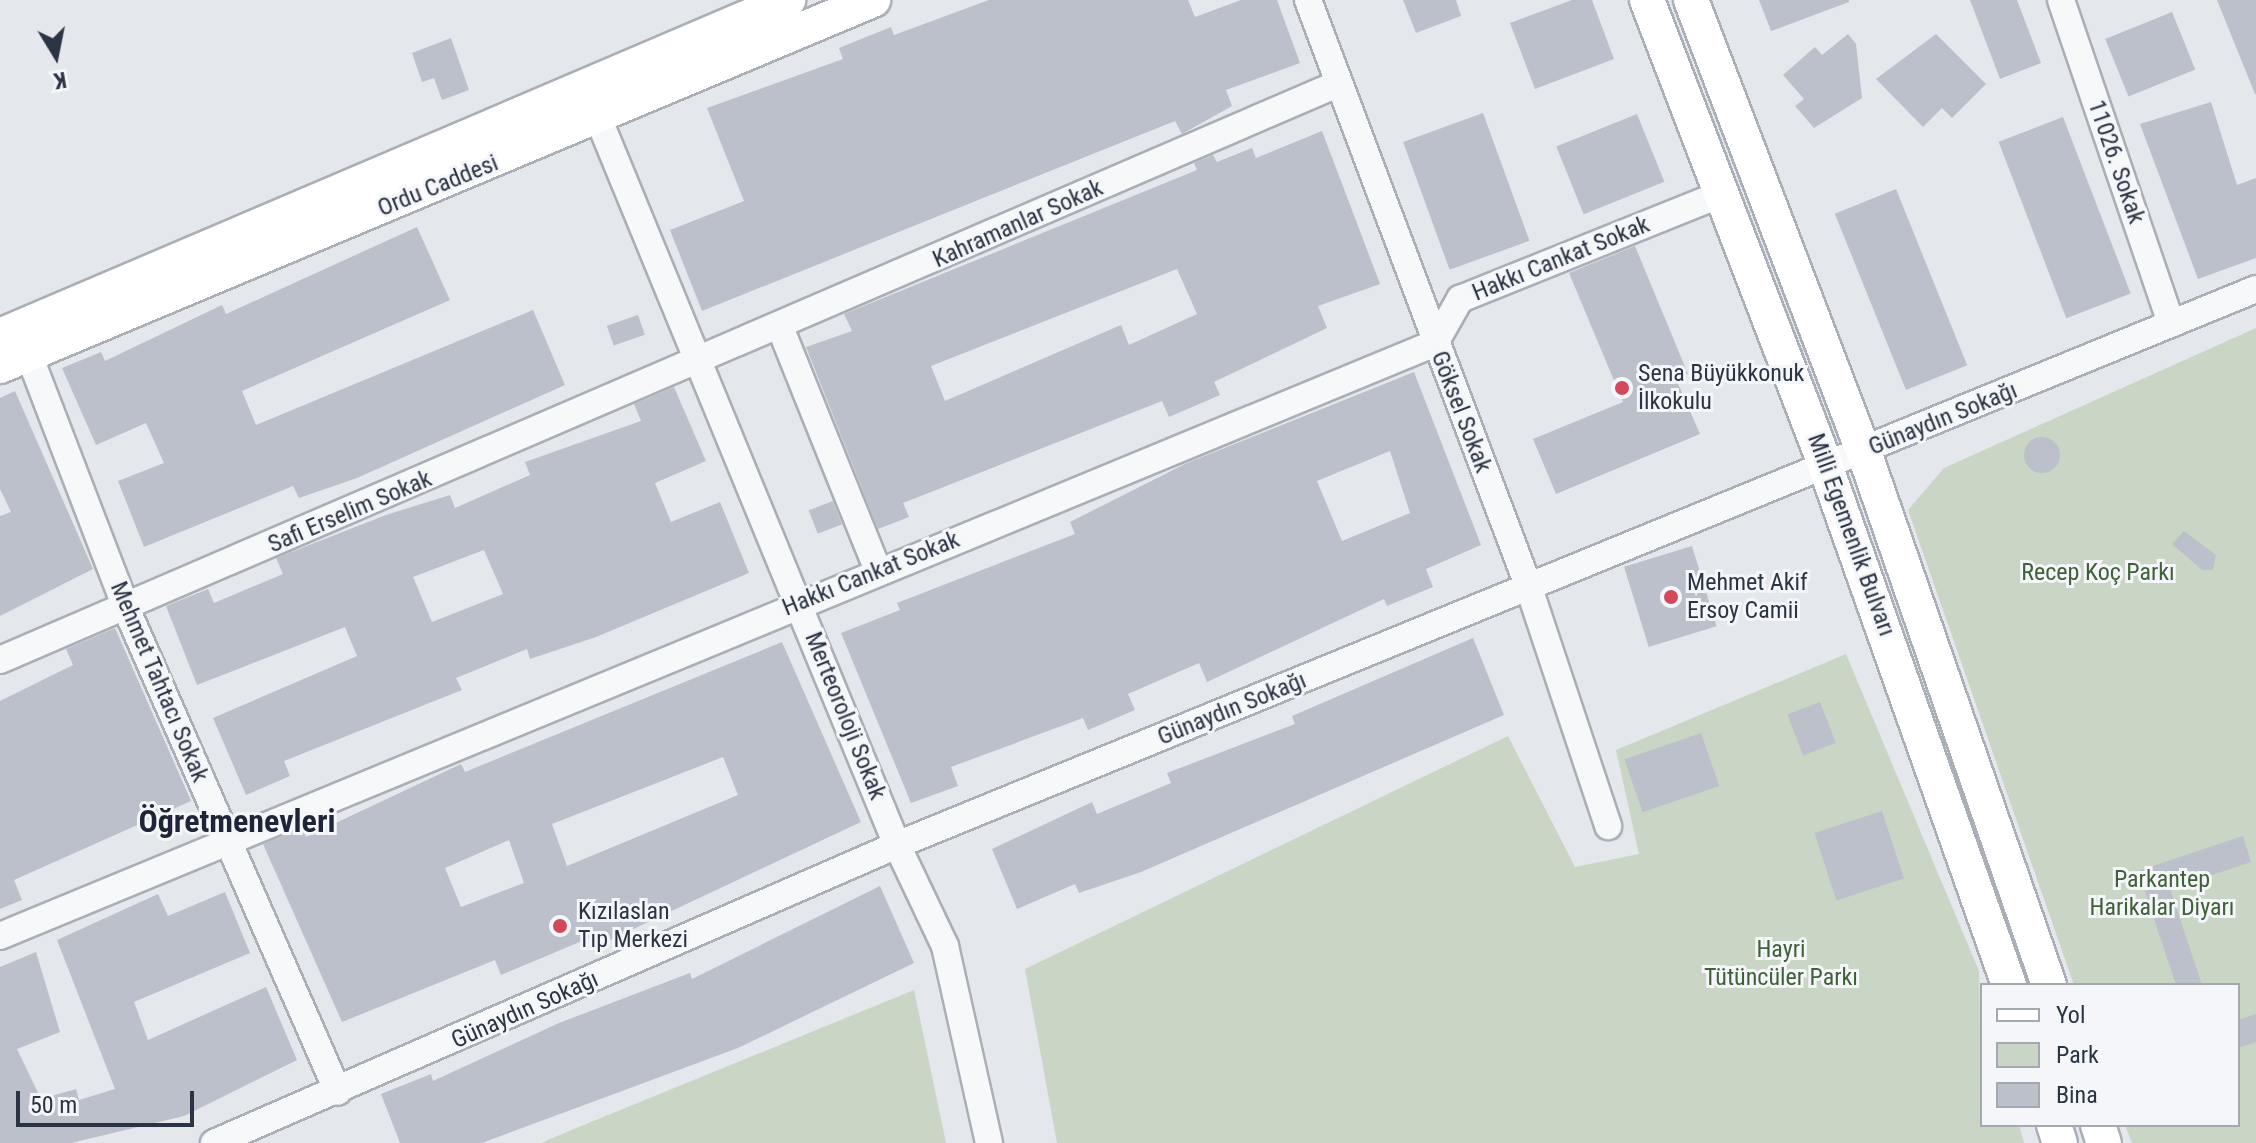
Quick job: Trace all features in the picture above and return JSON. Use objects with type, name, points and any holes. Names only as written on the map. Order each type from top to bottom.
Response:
[{"type":"main road","name":"Ordu Caddesi","points":[[0,336],[788,0]]},
{"type":"main road","name":"Ordu Caddesi","points":[[14,360],[599,120],[873,0]]},
{"type":"main road","name":"Milli Egemenlik Bulvarı","points":[[1647,0],[1724,193],[1824,462],[2008,983]]},
{"type":"main road","name":"Milli Egemenlik Bulvarı","points":[[1691,0],[1864,452],[2048,983]]},
{"type":"street","name":"Göksel Sokak","points":[[1308,0],[1335,85],[1529,588],[1608,826]]},
{"type":"street","name":"11026. Sokak","points":[[2061,0],[2171,324]]},
{"type":"street","name":"Kahramanlar Sokak","points":[[700,362],[1335,85]]},
{"type":"street","name":"Merteoroloji Sokak","points":[[599,120],[897,845],[945,946],[989,1143]]},
{"type":"street","name":"Hakkı Cankat Sokak","points":[[0,936],[1435,343],[1460,299],[1724,193]]},
{"type":"street","name":"Günaydın Sokağı","points":[[214,1143],[338,1092],[897,845],[1529,588],[1824,462],[1864,452],[2256,289]]},
{"type":"street","points":[[780,327],[878,571]]},
{"type":"street","name":"Mehmet Tahtacı Sokak","points":[[14,360],[338,1092]]},
{"type":"street","name":"Safi Erselim Sokak","points":[[0,660],[700,362]]},
{"type":"green space","name":"Recep Koç Parkı","points":[[2256,328],[2256,1143],[2132,1143],[2126,1127],[2240,1127],[2240,983],[2073,983],[1908,510],[1944,468]]},
{"type":"green space","name":"Hayri Tütüncüler Parkı","points":[[1846,654],[1979,971],[1980,1127],[2020,1127],[2024,1143],[1057,1143],[1025,969],[1508,736],[1575,867],[1639,854],[1616,750]]},
{"type":"green space","points":[[914,990],[946,1143],[541,1143],[574,1129]]},
{"type":"building","points":[[989,0],[1188,0],[1195,17],[1241,0],[1277,0],[1300,63],[1226,90],[1232,106],[1182,134],[1175,121],[702,311],[670,230],[744,201],[707,108],[843,59],[839,48],[891,27],[894,35]]},
{"type":"building","points":[[1403,0],[1456,0],[1461,16],[1416,33]]},
{"type":"building","points":[[1572,0],[1592,0],[1614,59],[1535,89],[1510,23]]},
{"type":"building","points":[[1759,0],[1849,0],[1849,2],[1771,31]]},
{"type":"building","points":[[1970,0],[2017,0],[2041,63],[2000,79]]},
{"type":"building","points":[[2217,0],[2256,0],[2256,94],[2255,94]]},
{"type":"building","points":[[2172,12],[2195,69],[2128,96],[2105,39]]},
{"type":"building","points":[[1848,34],[1856,44],[1862,98],[1814,128],[1795,106],[1804,99],[1783,75],[1815,47],[1822,55]]},
{"type":"building","points":[[1936,34],[1986,84],[1952,118],[1942,108],[1923,127],[1876,79]]},
{"type":"building","points":[[451,38],[469,90],[442,100],[434,78],[422,82],[412,53]]},
{"type":"building","points":[[2211,102],[2237,185],[2256,178],[2256,258],[2198,279],[2140,124]]},
{"type":"building","points":[[1483,113],[1530,241],[1450,270],[1403,142]]},
{"type":"building","points":[[1637,114],[1664,182],[1584,214],[1556,147]]},
{"type":"building","points":[[2063,117],[2131,293],[2066,318],[1999,142]]},
{"type":"building","points":[[1322,131],[1380,284],[1318,306],[1327,328],[1214,382],[1220,395],[1169,417],[1162,401],[903,503],[909,517],[878,529],[806,347],[852,331],[844,314],[1197,170],[1194,163],[1213,155],[1217,162],[1252,148],[1256,158]],"holes":[[[1177,269],[1197,314],[1129,345],[1121,325],[945,401],[931,366]]]},
{"type":"building","points":[[1896,189],[1967,365],[1906,390],[1835,214]]},
{"type":"building","points":[[417,227],[450,300],[242,391],[256,425],[533,310],[565,385],[357,478],[299,498],[293,486],[144,547],[118,481],[164,463],[146,423],[96,445],[62,368],[101,352],[105,361],[222,305],[226,314]]},
{"type":"building","points":[[1635,246],[1688,374],[1676,379],[1700,434],[1556,494],[1533,439],[1623,402],[1569,273]]},
{"type":"building","points":[[638,315],[645,335],[614,346],[607,326]]},
{"type":"building","points":[[1414,372],[1481,545],[1426,569],[1433,587],[1387,606],[1384,599],[1207,682],[1199,663],[1128,694],[1135,710],[1088,730],[1083,718],[951,767],[958,786],[911,803],[841,633],[900,610],[897,603],[1075,534],[1070,522],[1187,463]],"holes":[[[1390,451],[1410,513],[1342,541],[1317,481]]]},
{"type":"building","points":[[674,387],[706,461],[655,483],[671,522],[720,502],[749,573],[596,637],[530,659],[527,649],[456,678],[462,690],[284,761],[290,776],[246,795],[213,718],[357,656],[345,627],[197,685],[166,606],[208,589],[214,603],[283,574],[276,558],[386,515],[450,495],[455,508],[530,475],[525,462],[641,421],[634,404]],"holes":[[[484,550],[503,594],[432,622],[413,577]]]},
{"type":"building","points":[[15,391],[93,569],[0,616],[0,516],[11,512],[0,489],[0,398]]},
{"type":"building","points":[[2042,437],[2055,442],[2060,455],[2055,468],[2042,473],[2029,468],[2024,455],[2029,442]]},
{"type":"building","points":[[833,501],[842,524],[818,534],[809,510]]},
{"type":"building","points":[[2184,531],[2216,555],[2213,570],[2202,570],[2172,544]]},
{"type":"building","name":"Mehmet Akif Ersoy Camii","points":[[1692,546],[1717,626],[1649,647],[1624,567]]},
{"type":"building","points":[[115,628],[191,801],[14,880],[22,900],[0,909],[0,701],[73,665],[66,649]]},
{"type":"building","points":[[1473,638],[1504,715],[1141,872],[1079,893],[1075,884],[1017,909],[992,849],[1092,802],[1097,814],[1171,783],[1167,773],[1295,724],[1292,716]]},
{"type":"building","points":[[782,642],[861,822],[610,940],[606,931],[501,975],[495,960],[342,1022],[263,844],[302,828],[306,837],[461,764],[465,772]],"holes":[[[723,757],[738,795],[567,866],[552,824]],[[509,840],[524,883],[461,907],[445,868]]]},
{"type":"building","points":[[1820,702],[1836,743],[1803,756],[1787,715]]},
{"type":"building","points":[[1701,733],[1719,786],[1643,812],[1624,759]]},
{"type":"building","points":[[1882,811],[1904,879],[1836,900],[1814,833]]},
{"type":"building","points":[[2243,836],[2251,862],[2170,889],[2201,983],[2175,983],[2138,871]]},
{"type":"building","points":[[880,886],[914,963],[738,1048],[482,1143],[400,1143],[381,1094],[431,1074],[433,1081],[559,1023],[690,973],[692,979]]},
{"type":"building","points":[[225,892],[250,953],[134,1002],[148,1040],[266,987],[297,1060],[184,1116],[71,1143],[0,1143],[0,967],[36,952],[60,1032],[17,1049],[41,1099],[76,1089],[79,1100],[115,1089],[57,940],[158,894],[168,916]]},
{"type":"building","points":[[2256,1014],[2256,1042],[2240,1047],[2240,1019]]},
{"type":"place","name":"Sena Büyükkonuk İlkokulu","points":[[1622,388]]},
{"type":"place","name":"Mehmet Akif Ersoy Camii","points":[[1671,597]]},
{"type":"place","name":"Kızılaslan Tıp Merkezi","points":[[560,926]]},
{"type":"district","name":"Öğretmenevleri","points":[[237,821]]},
{"type":"park label","name":"Parkantep Harikalar Diyarı","points":[[2162,894]]}]
